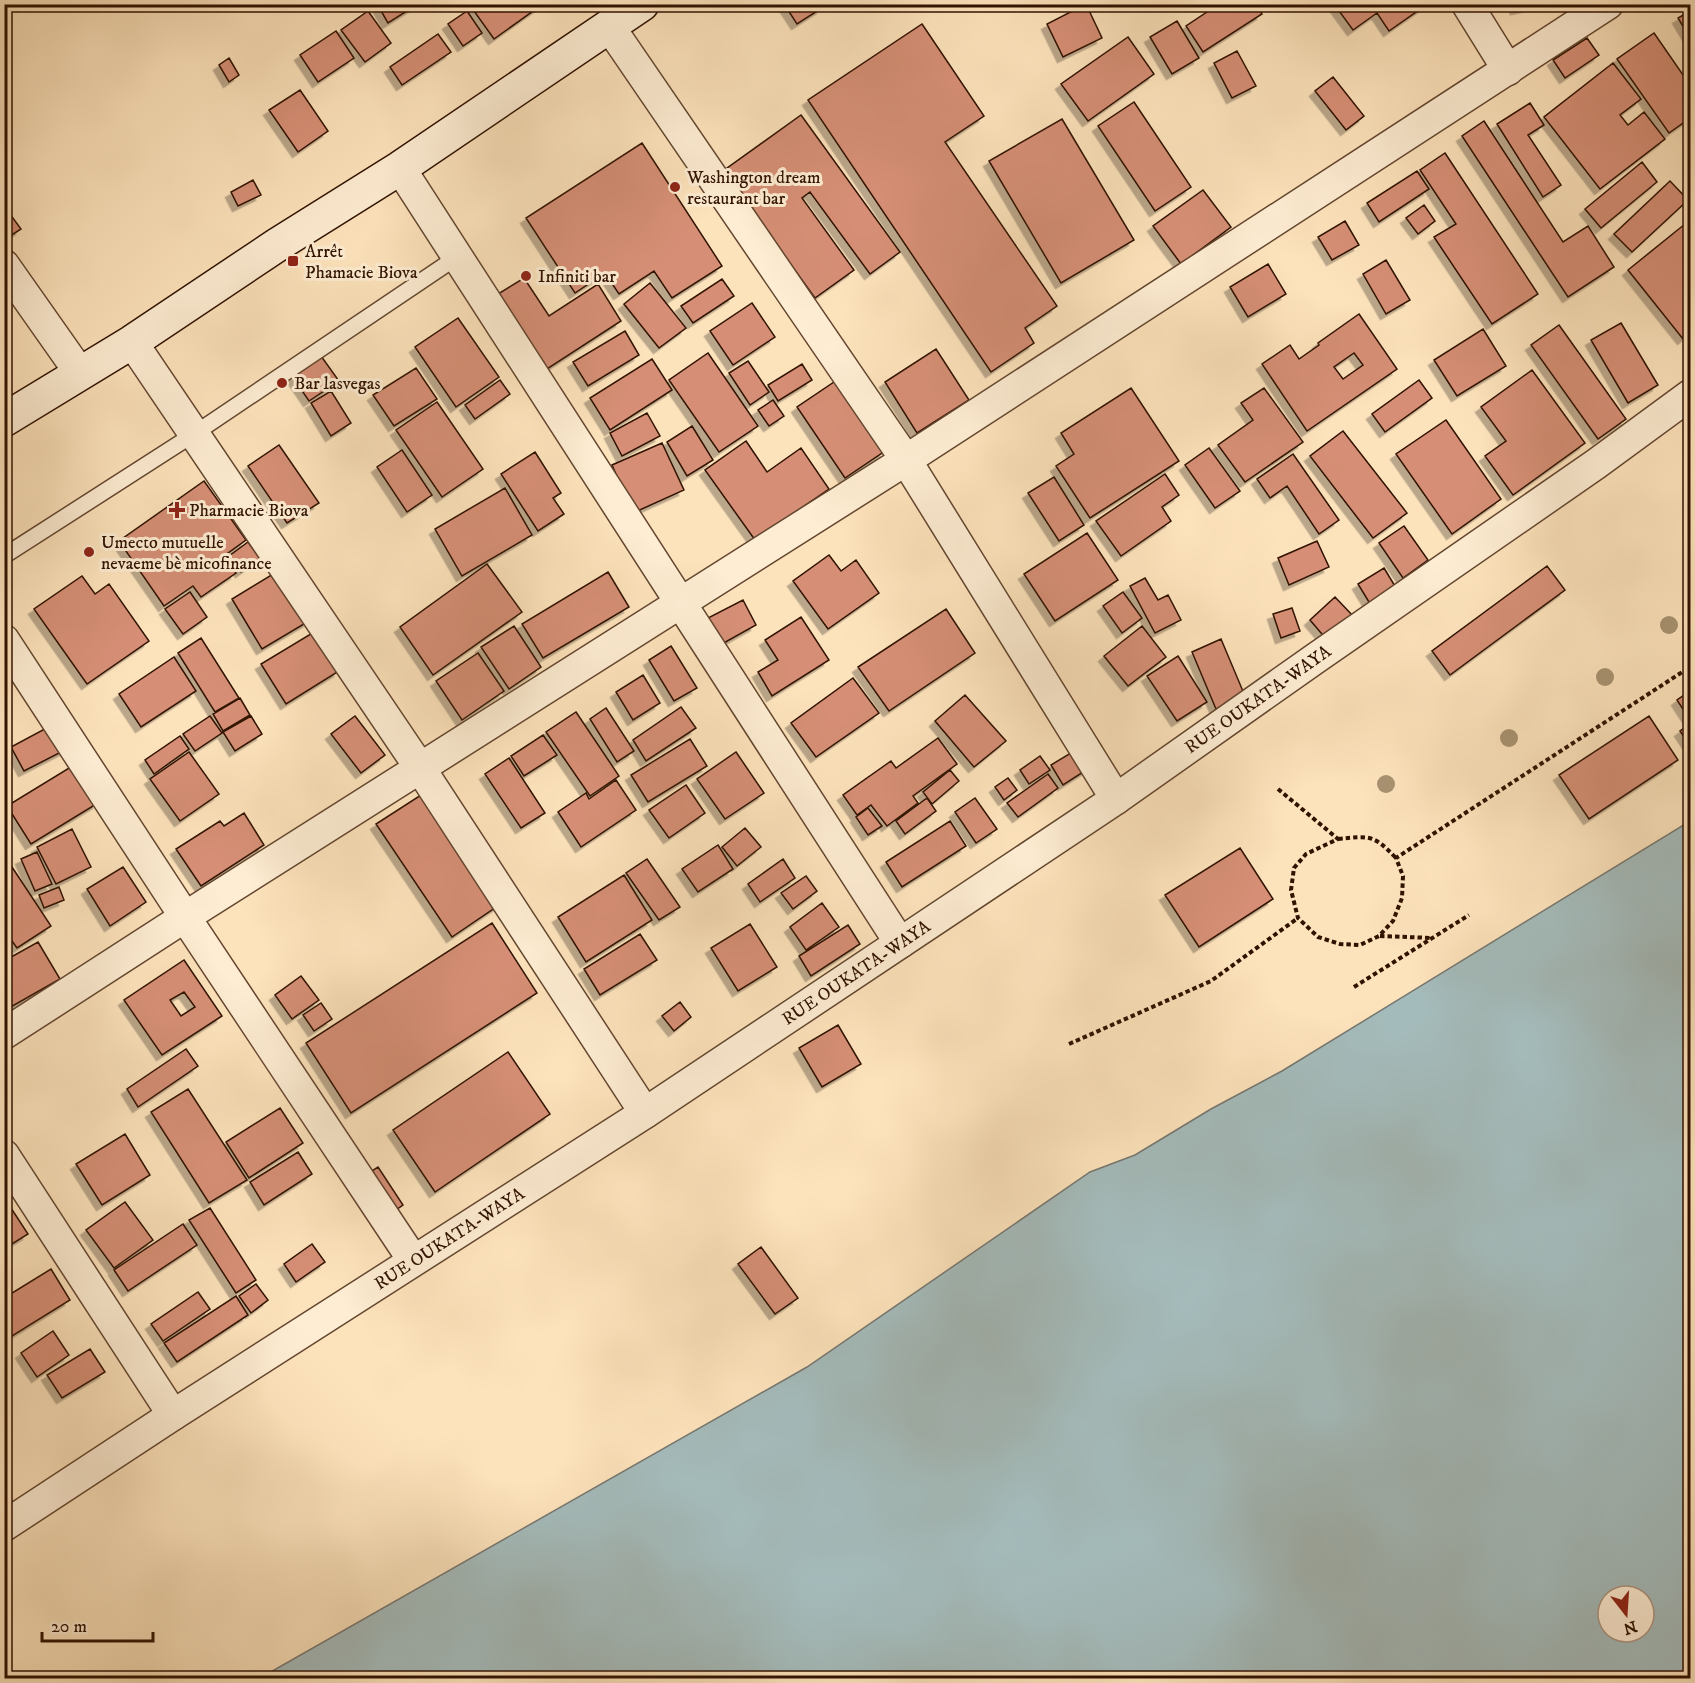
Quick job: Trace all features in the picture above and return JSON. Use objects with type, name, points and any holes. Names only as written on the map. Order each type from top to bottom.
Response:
[{"type":"street","points":[[4,420],[132,342],[277,245],[400,168],[642,4]]},
{"type":"street","points":[[1467,4],[1508,70]]},
{"type":"street","points":[[4,1034],[906,460],[1608,4]]},
{"type":"street","points":[[609,26],[906,460],[1116,799]]},
{"type":"street","points":[[400,168],[900,943]]},
{"type":"street","points":[[4,265],[80,373]]},
{"type":"street","points":[[132,342],[420,768],[645,1113]]},
{"type":"street","name":"RUE OUKATA-WAYA","points":[[4,1526],[413,1260],[645,1113],[1116,799],[1596,464],[1690,395]]},
{"type":"street","points":[[4,640],[413,1260]]},
{"type":"street","points":[[4,1155],[174,1415]]},
{"type":"lane","points":[[4,556],[194,434],[457,257]]},
{"type":"path","points":[[1396,858],[1690,667]]},
{"type":"path","points":[[1278,789],[1338,839]]},
{"type":"path","points":[[1363,836],[1380,841],[1396,858],[1403,876],[1402,898],[1393,921],[1379,936],[1360,945],[1340,944],[1318,937],[1298,918],[1291,890],[1294,868],[1306,854],[1338,839],[1363,836]]},
{"type":"path","points":[[1354,987],[1469,915]]},
{"type":"path","points":[[1069,1044],[1212,981],[1298,918]]},
{"type":"path","points":[[1379,936],[1433,938]]},
{"type":"water","points":[[1690,821],[1690,1678],[260,1678],[807,1367],[1090,1172],[1135,1155],[1211,1109],[1282,1071]]},
{"type":"building","points":[[377,4],[418,4],[388,23]]},
{"type":"building","points":[[469,4],[543,4],[494,39]]},
{"type":"building","points":[[784,4],[820,4],[822,8],[797,24]]},
{"type":"building","points":[[1086,4],[1102,38],[1063,57],[1047,24]]},
{"type":"building","points":[[1219,4],[1256,4],[1262,14],[1203,52],[1186,26]]},
{"type":"building","points":[[1334,4],[1426,5],[1389,31],[1377,13],[1353,30]]},
{"type":"building","points":[[1515,4],[1541,4],[1516,9]]},
{"type":"building","points":[[368,11],[391,43],[365,62],[341,30]]},
{"type":"building","points":[[467,11],[482,33],[463,46],[448,24]]},
{"type":"building","points":[[1690,11],[1690,38],[1678,18]]},
{"type":"building","points":[[1177,21],[1199,58],[1172,74],[1150,37]]},
{"type":"building","points":[[922,24],[984,116],[945,142],[1057,306],[1025,328],[1034,343],[991,372],[808,100]]},
{"type":"building","points":[[336,31],[354,58],[318,82],[300,55]]},
{"type":"building","points":[[1654,33],[1690,85],[1690,118],[1669,133],[1617,59]]},
{"type":"building","points":[[438,34],[451,52],[402,85],[390,67]]},
{"type":"building","points":[[1128,37],[1154,74],[1088,121],[1061,84]]},
{"type":"building","points":[[1587,38],[1599,55],[1565,78],[1553,60]]},
{"type":"building","points":[[1237,51],[1256,86],[1232,98],[1214,63]]},
{"type":"building","points":[[229,58],[239,75],[229,82],[219,65]]},
{"type":"building","points":[[1613,63],[1641,99],[1620,115],[1628,125],[1644,112],[1665,139],[1600,189],[1544,117]]},
{"type":"building","points":[[1333,77],[1364,116],[1346,130],[1315,91]]},
{"type":"building","points":[[300,90],[328,131],[298,152],[269,110]]},
{"type":"building","points":[[1134,102],[1191,187],[1155,211],[1098,126]]},
{"type":"building","points":[[1530,103],[1544,125],[1528,135],[1561,185],[1543,197],[1497,124]]},
{"type":"building","points":[[801,115],[900,252],[870,274],[810,192],[802,198],[854,270],[815,298],[723,171]]},
{"type":"building","points":[[1062,119],[1134,240],[1061,283],[989,161]]},
{"type":"building","points":[[1484,121],[1563,242],[1588,226],[1614,267],[1568,297],[1462,136]]},
{"type":"building","points":[[642,143],[722,266],[672,298],[654,271],[619,294],[605,273],[575,293],[526,218]]},
{"type":"building","points":[[1445,153],[1538,294],[1492,324],[1434,237],[1456,224],[1420,170]]},
{"type":"building","points":[[1642,162],[1657,182],[1601,228],[1585,209]]},
{"type":"building","points":[[1417,171],[1429,189],[1379,222],[1367,203]]},
{"type":"building","points":[[253,180],[261,195],[238,206],[231,192]]},
{"type":"building","points":[[1670,181],[1688,200],[1632,252],[1614,234]]},
{"type":"building","points":[[1203,190],[1231,227],[1181,264],[1153,226]]},
{"type":"building","points":[[1424,205],[1435,221],[1418,234],[1406,218]]},
{"type":"building","points":[[4,206],[21,229],[4,240]]},
{"type":"building","points":[[1345,221],[1359,245],[1332,260],[1318,237]]},
{"type":"building","points":[[1685,224],[1690,231],[1690,333],[1683,339],[1628,270]]},
{"type":"building","points":[[1386,260],[1410,300],[1386,314],[1363,274]]},
{"type":"building","points":[[1268,264],[1286,294],[1248,317],[1230,287]]},
{"type":"building","points":[[524,278],[549,316],[598,284],[621,321],[547,369],[498,294]]},
{"type":"building","points":[[722,279],[734,296],[693,323],[681,306]]},
{"type":"building","points":[[650,283],[686,328],[659,348],[624,304]]},
{"type":"building","points":[[752,303],[775,337],[733,365],[710,331]]},
{"type":"building","points":[[1359,314],[1397,369],[1307,431],[1262,364],[1290,345],[1299,359],[1319,345],[1318,343]],"holes":[[[1354,353],[1363,365],[1343,379],[1334,367]]]},
{"type":"building","points":[[458,318],[499,377],[456,407],[415,347]]},
{"type":"building","points":[[1621,323],[1658,385],[1628,403],[1591,340]]},
{"type":"building","points":[[1559,325],[1626,419],[1598,439],[1531,345]]},
{"type":"building","points":[[1483,329],[1506,366],[1457,396],[1434,360]]},
{"type":"building","points":[[625,331],[639,355],[588,386],[573,362]]},
{"type":"building","points":[[936,349],[969,400],[917,433],[885,382]]},
{"type":"building","points":[[708,353],[758,426],[719,452],[669,380]]},
{"type":"building","points":[[321,356],[339,381],[309,401],[292,376]]},
{"type":"building","points":[[652,359],[672,390],[610,430],[590,398]]},
{"type":"building","points":[[748,361],[769,392],[750,405],[729,373]]},
{"type":"building","points":[[802,364],[812,380],[778,401],[768,385]]},
{"type":"building","points":[[416,368],[437,399],[394,426],[373,395]]},
{"type":"building","points":[[1532,370],[1585,443],[1513,495],[1485,456],[1506,441],[1481,407]]},
{"type":"building","points":[[500,380],[510,394],[475,419],[465,405]]},
{"type":"building","points":[[837,380],[885,451],[845,478],[797,407]]},
{"type":"building","points":[[1419,380],[1432,398],[1385,432],[1372,414]]},
{"type":"building","points":[[1131,388],[1179,461],[1090,518],[1056,466],[1074,454],[1061,433]]},
{"type":"building","points":[[1264,388],[1303,442],[1245,482],[1218,445],[1253,420],[1241,403]]},
{"type":"building","points":[[331,391],[351,423],[331,436],[311,403]]},
{"type":"building","points":[[773,400],[784,416],[769,426],[758,410]]},
{"type":"building","points":[[437,402],[483,469],[442,497],[396,430]]},
{"type":"building","points":[[647,413],[660,436],[622,456],[610,433]]},
{"type":"building","points":[[1446,420],[1501,499],[1452,534],[1396,454]]},
{"type":"building","points":[[692,426],[713,460],[687,476],[667,442]]},
{"type":"building","points":[[1343,431],[1407,513],[1373,538],[1310,456]]},
{"type":"building","points":[[746,441],[767,472],[801,448],[829,489],[755,540],[705,470]]},
{"type":"building","points":[[662,443],[684,490],[633,513],[612,465]]},
{"type":"building","points":[[279,445],[319,503],[287,523],[248,466]]},
{"type":"building","points":[[1209,448],[1240,491],[1215,508],[1185,465]]},
{"type":"building","points":[[402,450],[432,495],[407,512],[377,467]]},
{"type":"building","points":[[535,452],[561,493],[553,498],[564,514],[538,531],[501,474]]},
{"type":"building","points":[[1293,454],[1339,520],[1319,534],[1287,486],[1270,498],[1257,479]]},
{"type":"building","points":[[1165,474],[1179,495],[1162,507],[1171,521],[1121,556],[1096,521]]},
{"type":"building","points":[[1054,477],[1084,525],[1059,541],[1028,493]]},
{"type":"building","points":[[204,481],[246,540],[224,556],[236,573],[201,597],[193,586],[164,606],[119,541]]},
{"type":"building","points":[[505,488],[532,535],[462,576],[435,529]]},
{"type":"building","points":[[1404,526],[1428,560],[1403,578],[1379,543]]},
{"type":"building","points":[[1087,533],[1118,580],[1055,621],[1024,574]]},
{"type":"building","points":[[1317,541],[1329,567],[1289,585],[1278,558]]},
{"type":"building","points":[[248,542],[260,558],[241,572],[229,556]]},
{"type":"building","points":[[829,555],[841,571],[856,560],[879,593],[828,629],[793,581]]},
{"type":"building","points":[[487,564],[522,612],[433,675],[400,627]]},
{"type":"building","points":[[1547,566],[1565,590],[1450,675],[1432,651]]},
{"type":"building","points":[[1384,568],[1401,596],[1375,612],[1358,584]]},
{"type":"building","points":[[278,571],[309,621],[262,649],[232,599]]},
{"type":"building","points":[[608,572],[629,607],[543,658],[522,624]]},
{"type":"building","points":[[82,576],[95,594],[109,584],[149,641],[87,684],[34,609]]},
{"type":"building","points":[[1145,578],[1158,600],[1168,595],[1181,620],[1155,633],[1130,586]]},
{"type":"building","points":[[190,592],[207,617],[183,634],[165,609]]},
{"type":"building","points":[[1123,592],[1142,618],[1122,633],[1103,606]]},
{"type":"building","points":[[1335,597],[1353,616],[1327,640],[1310,620]]},
{"type":"building","points":[[743,600],[756,625],[722,644],[708,618]]},
{"type":"building","points":[[1292,608],[1300,631],[1281,638],[1273,614]]},
{"type":"building","points":[[946,609],[975,653],[889,711],[858,667]]},
{"type":"building","points":[[801,617],[829,660],[772,696],[758,672],[778,660],[765,640]]},
{"type":"building","points":[[514,626],[541,667],[509,689],[481,647]]},
{"type":"building","points":[[1142,626],[1166,657],[1128,686],[1104,656]]},
{"type":"building","points":[[314,632],[339,671],[286,704],[261,664]]},
{"type":"building","points":[[201,638],[239,698],[215,712],[178,653]]},
{"type":"building","points":[[1221,639],[1245,696],[1216,709],[1192,652]]},
{"type":"building","points":[[671,646],[697,688],[674,701],[649,660]]},
{"type":"building","points":[[478,653],[504,691],[462,720],[436,681]]},
{"type":"building","points":[[1178,656],[1207,702],[1177,721],[1147,676]]},
{"type":"building","points":[[174,657],[196,691],[141,727],[119,694]]},
{"type":"building","points":[[643,675],[660,703],[633,720],[616,692]]},
{"type":"building","points":[[853,678],[879,713],[816,757],[791,723]]},
{"type":"building","points":[[1690,691],[1690,720],[1677,700]]},
{"type":"building","points":[[965,695],[1006,741],[974,767],[935,721]]},
{"type":"building","points":[[240,698],[250,715],[223,731],[213,714]]},
{"type":"building","points":[[681,707],[696,728],[646,761],[633,740]]},
{"type":"building","points":[[606,708],[634,751],[617,762],[590,719]]},
{"type":"building","points":[[576,712],[619,776],[590,796],[546,732]]},
{"type":"building","points":[[210,716],[222,733],[195,751],[183,734]]},
{"type":"building","points":[[251,716],[262,734],[235,751],[223,732]]},
{"type":"building","points":[[355,716],[385,755],[361,773],[331,734]]},
{"type":"building","points":[[1649,716],[1678,760],[1589,819],[1559,775]]},
{"type":"building","points":[[54,724],[67,749],[24,771],[11,747]]},
{"type":"building","points":[[1690,724],[1690,746],[1680,731]]},
{"type":"building","points":[[543,735],[557,755],[524,776],[511,756]]},
{"type":"building","points":[[180,736],[189,749],[154,774],[145,760]]},
{"type":"building","points":[[938,738],[957,764],[913,796],[918,803],[887,826],[871,805],[857,815],[843,795],[891,761],[896,768]]},
{"type":"building","points":[[690,739],[707,766],[648,802],[631,775]]},
{"type":"building","points":[[1079,748],[1091,767],[1063,785],[1051,765]]},
{"type":"building","points":[[189,752],[219,794],[180,821],[150,779]]},
{"type":"building","points":[[736,752],[764,793],[725,819],[697,779]]},
{"type":"building","points":[[1040,756],[1050,770],[1029,784],[1020,770]]},
{"type":"building","points":[[509,758],[545,813],[521,828],[485,774]]},
{"type":"building","points":[[74,765],[98,803],[31,844],[7,806]]},
{"type":"building","points":[[950,770],[959,781],[932,804],[923,792]]},
{"type":"building","points":[[1048,774],[1058,788],[1018,817],[1007,803]]},
{"type":"building","points":[[1008,778],[1017,790],[1004,800],[995,787]]},
{"type":"building","points":[[616,780],[636,810],[581,847],[558,812],[586,793],[589,799]]},
{"type":"building","points":[[686,785],[705,813],[669,838],[649,810]]},
{"type":"building","points":[[421,795],[502,903],[452,937],[376,824]]},
{"type":"building","points":[[927,798],[936,811],[905,834],[896,821]]},
{"type":"building","points":[[975,798],[997,829],[976,843],[955,812]]},
{"type":"building","points":[[868,808],[882,826],[868,835],[856,817]]},
{"type":"building","points":[[244,813],[264,845],[201,886],[176,849],[220,821],[224,826]]},
{"type":"building","points":[[950,821],[966,846],[902,887],[886,862]]},
{"type":"building","points":[[745,828],[761,847],[737,866],[722,847]]},
{"type":"building","points":[[72,829],[91,867],[56,884],[37,847]]},
{"type":"building","points":[[718,845],[733,869],[698,892],[682,869]]},
{"type":"building","points":[[1240,848],[1273,899],[1199,947],[1165,895]]},
{"type":"building","points":[[37,852],[52,884],[35,891],[21,859]]},
{"type":"building","points":[[647,859],[680,907],[659,920],[626,873]]},
{"type":"building","points":[[783,859],[795,878],[760,902],[748,884]]},
{"type":"building","points":[[8,861],[51,926],[17,948],[4,930],[4,863]]},
{"type":"building","points":[[123,867],[146,902],[110,926],[87,889]]},
{"type":"building","points":[[624,875],[652,920],[586,962],[558,917]]},
{"type":"building","points":[[806,876],[817,891],[793,909],[781,893]]},
{"type":"building","points":[[59,887],[64,900],[44,908],[39,895]]},
{"type":"building","points":[[822,903],[839,927],[806,950],[790,927]]},
{"type":"building","points":[[492,923],[537,993],[351,1113],[306,1043]]},
{"type":"building","points":[[750,924],[777,967],[738,991],[711,948]]},
{"type":"building","points":[[848,925],[860,944],[811,976],[799,956]]},
{"type":"building","points":[[640,934],[657,960],[600,995],[584,969]]},
{"type":"building","points":[[38,942],[60,979],[9,1008],[4,1000],[4,989],[7,987],[4,983],[4,961]]},
{"type":"building","points":[[184,960],[222,1016],[162,1055],[124,1000]],"holes":[[[184,992],[195,1007],[181,1016],[170,1000]]]},
{"type":"building","points":[[301,976],[319,1000],[292,1019],[275,995]]},
{"type":"building","points":[[680,1002],[691,1017],[674,1031],[662,1016]]},
{"type":"building","points":[[321,1003],[332,1019],[314,1031],[303,1015]]},
{"type":"building","points":[[838,1025],[861,1064],[822,1087],[799,1048]]},
{"type":"building","points":[[186,1049],[198,1066],[138,1107],[127,1089]]},
{"type":"building","points":[[508,1052],[550,1114],[435,1192],[393,1130]]},
{"type":"building","points":[[188,1089],[247,1180],[209,1203],[151,1112]]},
{"type":"building","points":[[280,1108],[303,1143],[249,1178],[226,1142]]},
{"type":"building","points":[[125,1134],[150,1175],[102,1205],[76,1164]]},
{"type":"building","points":[[298,1152],[312,1174],[264,1205],[250,1182]]},
{"type":"building","points":[[378,1167],[403,1205],[390,1214],[364,1176]]},
{"type":"building","points":[[125,1202],[153,1240],[114,1268],[86,1230]]},
{"type":"building","points":[[9,1205],[28,1234],[4,1249],[4,1208]]},
{"type":"building","points":[[210,1208],[256,1280],[236,1293],[189,1220]]},
{"type":"building","points":[[183,1224],[197,1245],[128,1291],[114,1270]]},
{"type":"building","points":[[312,1244],[325,1262],[296,1282],[284,1264]]},
{"type":"building","points":[[761,1247],[798,1298],[775,1314],[738,1264]]},
{"type":"building","points":[[51,1269],[70,1300],[4,1341],[4,1298]]},
{"type":"building","points":[[256,1284],[268,1300],[251,1313],[239,1296]]},
{"type":"building","points":[[198,1292],[210,1309],[163,1341],[151,1324]]},
{"type":"building","points":[[236,1296],[248,1315],[177,1362],[164,1343]]},
{"type":"building","points":[[53,1331],[69,1355],[37,1377],[21,1353]]},
{"type":"building","points":[[90,1349],[105,1372],[62,1398],[47,1375]]},
{"type":"place","name":"Washington dream restaurant bar","points":[[675,187]]},
{"type":"place","name":"Arrêt Phamacie Biova","points":[[293,261]]},
{"type":"place","name":"Infiniti bar","points":[[526,276]]},
{"type":"place","name":"Bar lasvegas","points":[[282,383]]},
{"type":"place","name":"Pharmacie Biova","points":[[177,510]]},
{"type":"place","name":"Umecto mutuelle nevaeme bè micofinance","points":[[89,552]]}]
